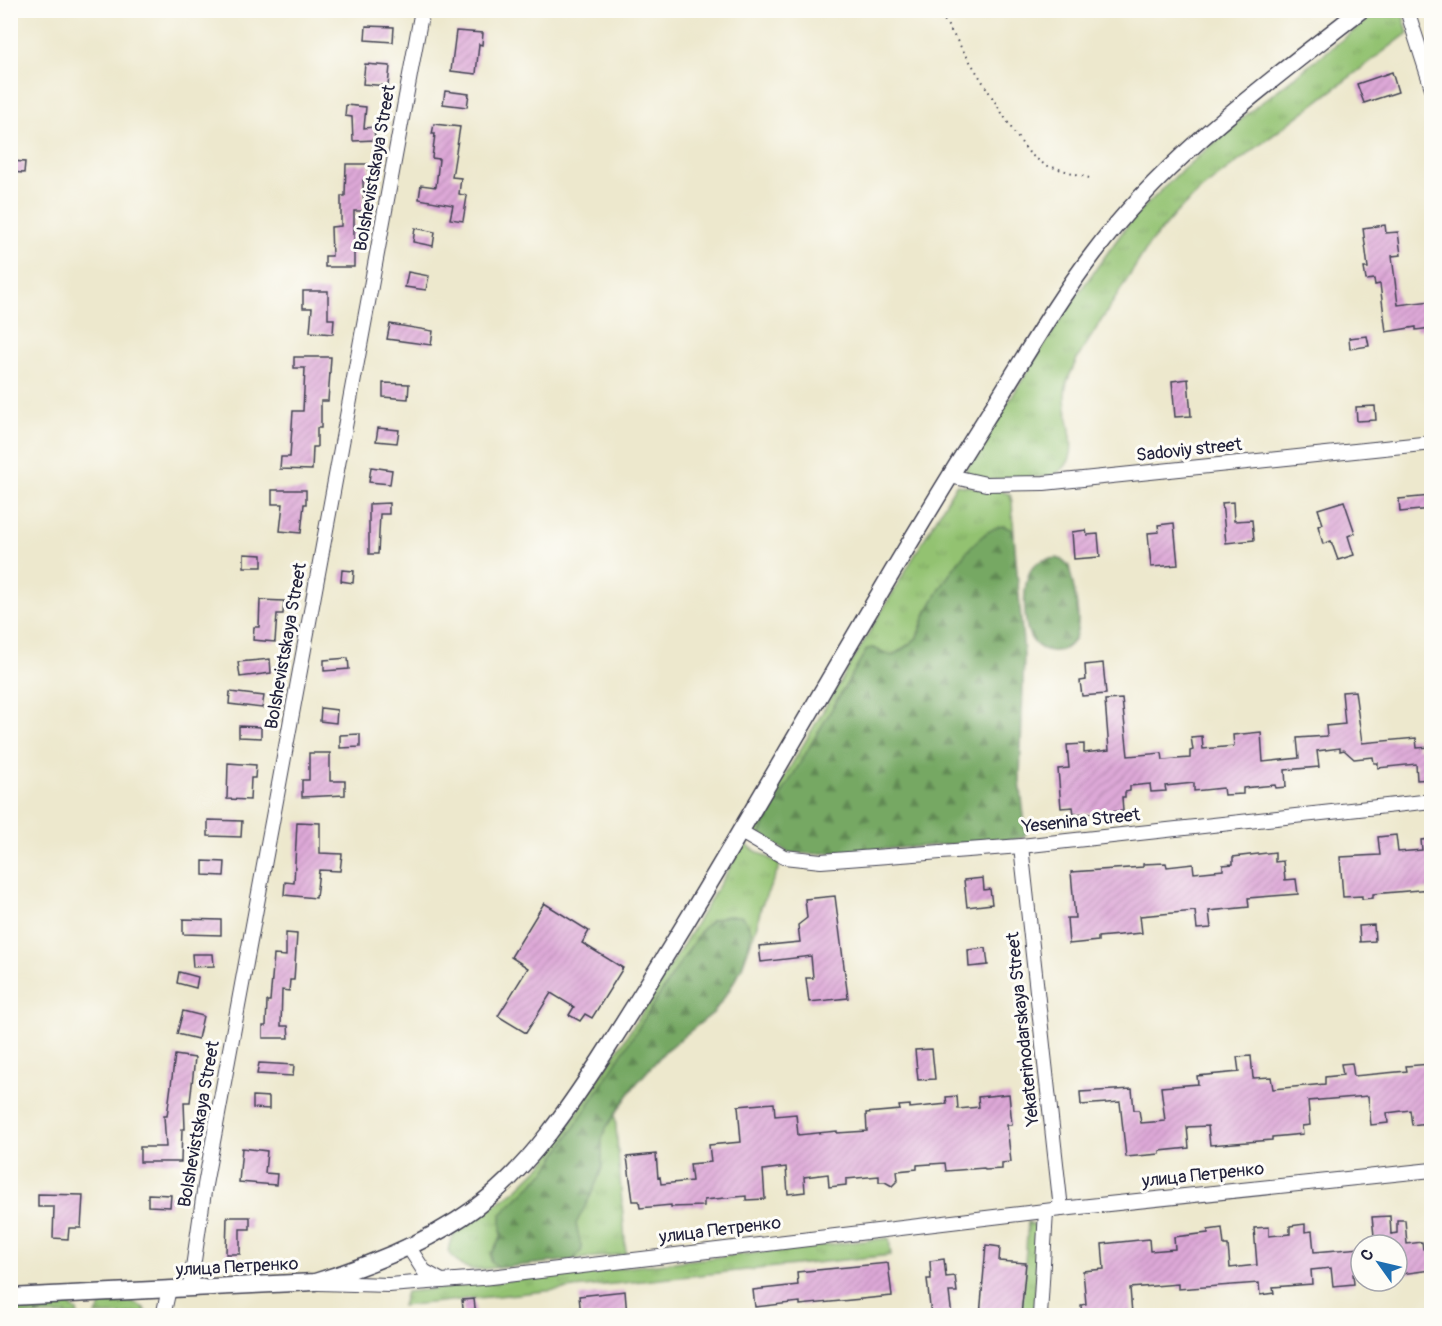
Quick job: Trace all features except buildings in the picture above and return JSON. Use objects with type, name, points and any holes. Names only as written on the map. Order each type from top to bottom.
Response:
[{"type":"main road","points":[[315,1282],[363,1266],[452,1223],[490,1196],[546,1136],[584,1084],[634,1007],[741,832],[950,476],[1068,290],[1117,223],[1185,152],[1235,109],[1361,10]]},
{"type":"main road","name":"улица Петренко","points":[[10,1297],[315,1282]]},
{"type":"street","name":"Bolshevistskaya Street","points":[[190,1288],[207,1174],[422,10]]},
{"type":"street","points":[[1407,10],[1431,88]]},
{"type":"street","name":"Sadoviy street","points":[[950,476],[986,484],[1034,484],[1431,443]]},
{"type":"street","name":"Yesenina Street","points":[[741,832],[776,854],[802,860],[820,861],[1021,846],[1431,801]]},
{"type":"street","name":"Yekaterinodarskaya Street","points":[[1021,846],[1061,1209]]},
{"type":"street","name":"улица Петренко","points":[[315,1282],[371,1286],[442,1281],[1061,1209],[1431,1170]]},
{"type":"street","points":[[1040,1316],[1046,1211]]},
{"type":"street","points":[[408,1246],[424,1271],[442,1281]]},
{"type":"street","points":[[163,1316],[170,1289]]},
{"type":"path","points":[[938,10],[1015,134],[1030,154],[1045,165],[1093,179]]},
{"type":"green space","points":[[1379,11],[1402,11],[1408,33],[1203,188],[1175,214],[1150,243],[1077,359],[1069,377],[1065,395],[1072,440],[1069,461],[1062,469],[1051,476],[986,480],[968,476],[965,471],[1069,306],[1132,219],[1180,172],[1252,110]]},
{"type":"green space","points":[[956,485],[994,489],[1010,494],[1014,536],[1011,530],[927,611],[916,639],[892,656],[873,648],[762,829],[763,838],[752,832]]},
{"type":"green space","points":[[1004,526],[1012,530],[1014,536],[1024,654],[1020,781],[1026,833],[1024,837],[1014,840],[814,854],[790,853],[763,838],[761,834],[766,821],[867,649],[873,648],[892,656],[913,641],[918,636],[926,613],[960,560],[982,537],[993,529]]},
{"type":"green space","points":[[1057,558],[1069,566],[1078,615],[1074,639],[1067,647],[1053,651],[1040,647],[1032,640],[1026,624],[1024,602],[1030,571],[1040,562]]},
{"type":"green space","points":[[744,844],[781,863],[761,907],[742,967],[713,1013],[666,1050],[635,1085],[615,1114],[626,1254],[474,1270],[462,1266],[448,1252],[454,1235],[516,1190],[546,1161],[642,1013]]},
{"type":"green space","points":[[726,916],[741,916],[751,931],[742,967],[713,1013],[666,1050],[635,1085],[607,1126],[602,1139],[602,1168],[576,1224],[582,1250],[573,1260],[498,1268],[491,1261],[491,1254],[501,1238],[501,1214],[545,1172],[702,929],[712,920]]},
{"type":"green space","points":[[1028,1222],[1039,1228],[1034,1315],[1021,1316]]},
{"type":"green space","points":[[889,1238],[891,1255],[402,1306],[406,1292]]},
{"type":"green space","points":[[131,1301],[144,1308],[147,1315],[96,1315],[102,1303]]},
{"type":"green space","points":[[69,1305],[77,1311],[78,1315],[11,1315],[11,1308]]}]
